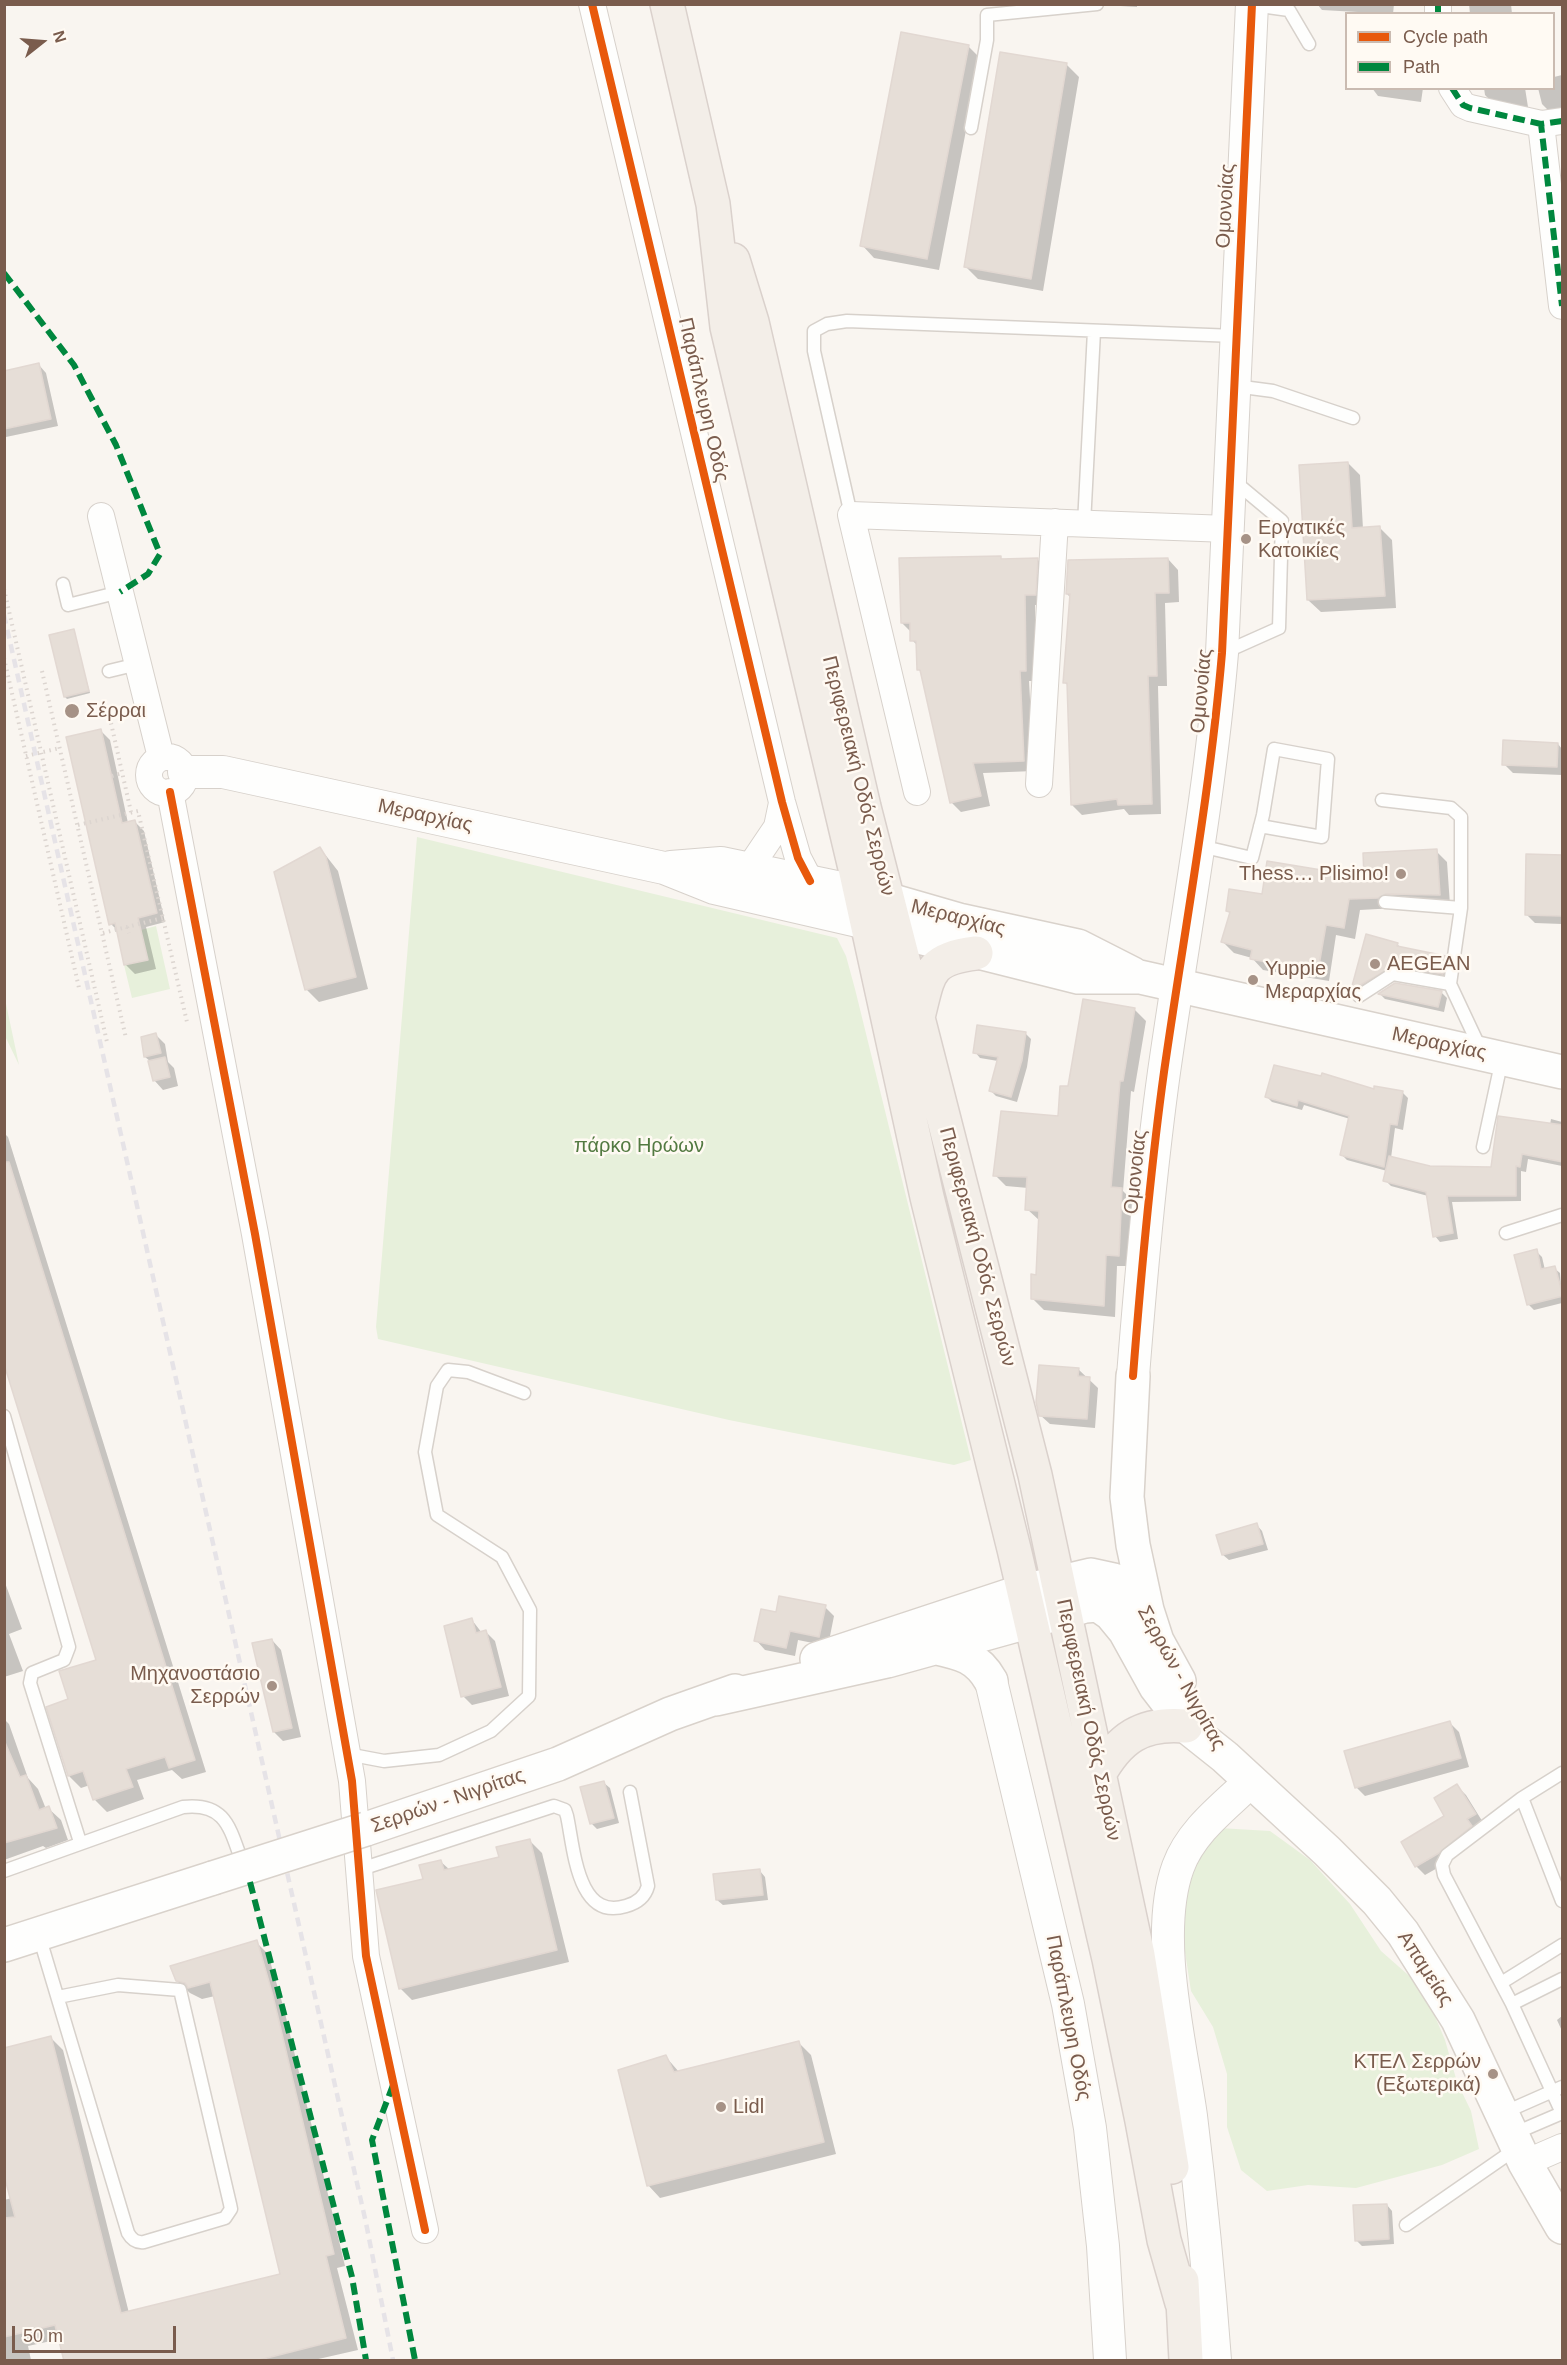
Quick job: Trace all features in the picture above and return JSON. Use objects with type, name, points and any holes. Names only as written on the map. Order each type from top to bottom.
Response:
[{"type":"main road","name":"Περιφερειακή Οδός Σερρών","points":[[667,4],[713,204],[727,327],[877,912],[927,1197],[1021,1611],[1108,1959],[1164,2240],[1182,2302]]},
{"type":"main road","name":"Περιφερειακή Οδός Σερρών","points":[[877,912],[918,1019],[995,1310],[1062,1596],[1151,2024],[1181,2237],[1186,2361]]},
{"type":"main road","name":"Μεραρχίας","points":[[877,912],[976,953],[1078,977],[1140,977],[1563,1072]]},
{"type":"main road","name":"Μεραρχίας","points":[[877,912],[959,920],[1078,946],[1140,977]]},
{"type":"main road","points":[[918,1019],[930,976],[938,964],[952,956],[976,953]]},
{"type":"main road","points":[[1133,1376],[1127,1497],[1138,1572],[1147,1610]]},
{"type":"main road","name":"Σερρών - Νιγρίτας","points":[[716,1699],[857,1668],[933,1647],[1062,1596],[1091,1575],[1104,1576],[1124,1586],[1147,1610],[1157,1641],[1175,1674],[1211,1726],[1225,1756]]},
{"type":"main road","name":"Σερρών - Νιγρίτας","points":[[1062,1596],[1098,1605],[1111,1614],[1125,1631],[1156,1687],[1186,1726],[1225,1756]]},
{"type":"main road","points":[[991,1681],[993,1653],[1021,1611]]},
{"type":"main road","name":"Σερρών - Νιγρίτας","points":[[4,1945],[46,1940],[558,1764],[670,1714],[716,1699],[832,1653],[1021,1611]]},
{"type":"main road","points":[[933,1647],[966,1654],[974,1659],[991,1681]]},
{"type":"main road","points":[[1098,1776],[1119,1747],[1135,1733],[1156,1726],[1186,1726]]},
{"type":"main road","name":"Απαμείας","points":[[1225,1756],[1354,1877],[1403,1933],[1453,2010],[1514,2140],[1563,2227]]},
{"type":"street","name":"Παράπλευρη Οδός","points":[[592,4],[782,802],[798,858],[810,881]]},
{"type":"street","name":"Ομονοίας","points":[[1133,1376],[1156,1137],[1213,752],[1222,653],[1251,5]]},
{"type":"street","points":[[1453,90],[1463,105],[1470,108],[1552,122],[1563,306]]},
{"type":"street","points":[[917,792],[851,515],[1228,529]]},
{"type":"street","points":[[101,516],[138,664],[172,774],[354,1793],[357,1870],[366,1956],[426,2230]]},
{"type":"street","points":[[1039,784],[1055,522]]},
{"type":"street","name":"Μεραρχίας","points":[[172,774],[212,770],[664,868],[714,888],[877,912]]},
{"type":"street","points":[[748,870],[777,827],[782,802]]},
{"type":"street","name":"Μεραρχίας","points":[[664,868],[721,863],[810,881],[877,912]]},
{"type":"street","name":"Παράπλευρη Οδός","points":[[991,1681],[1068,2004],[1084,2094],[1103,2246],[1110,2361]]},
{"type":"street","points":[[1215,2361],[1206,2237],[1171,1975],[1169,1907],[1177,1868],[1190,1843],[1251,1781]]},
{"type":"street","points":[[4,1962],[46,1940],[250,1882]]},
{"type":"street","points":[[1514,2140],[1563,2147]]},
{"type":"lane","points":[[971,128],[987,40],[987,15],[1097,4]]},
{"type":"lane","points":[[1251,5],[1289,10],[1309,44]]},
{"type":"lane","points":[[851,515],[814,351],[813,336],[818,328],[847,321],[1236,336]]},
{"type":"lane","points":[[1084,524],[1094,331]]},
{"type":"lane","points":[[1234,386],[1273,391],[1353,418]]},
{"type":"lane","points":[[1222,653],[1279,628],[1282,521],[1230,478]]},
{"type":"lane","points":[[63,584],[68,605],[120,592]]},
{"type":"lane","points":[[109,671],[138,664]]},
{"type":"lane","points":[[1200,846],[1252,858],[1274,749],[1328,759],[1322,837],[1260,826]]},
{"type":"lane","points":[[1382,800],[1451,808],[1459,812],[1462,822],[1461,908],[1450,984],[1492,1056],[1484,1147]]},
{"type":"lane","points":[[1385,902],[1461,908]]},
{"type":"lane","points":[[1359,996],[1393,974],[1450,984]]},
{"type":"lane","points":[[1506,1233],[1563,1215]]},
{"type":"lane","points":[[347,1754],[384,1761],[439,1755],[491,1731],[529,1695],[531,1612],[502,1557],[437,1515],[425,1452],[436,1386],[448,1370],[468,1372],[524,1393]]},
{"type":"lane","points":[[4,1416],[9,1451],[69,1647],[64,1660],[32,1673],[30,1683],[80,1842]]},
{"type":"lane","points":[[1407,2225],[1514,2140],[1562,2113],[1558,2089],[1444,1875],[1442,1865],[1448,1856],[1522,1798],[1563,1773]]},
{"type":"lane","points":[[357,1870],[554,1806],[560,1807],[567,1816],[587,1894],[600,1906],[611,1909],[629,1905],[642,1898],[648,1886],[630,1792]]},
{"type":"lane","points":[[1522,1798],[1563,1901]]},
{"type":"lane","points":[[4,1871],[183,1807],[200,1805],[214,1810],[225,1819],[250,1882]]},
{"type":"lane","points":[[46,1940],[57,1997],[130,2237],[134,2241],[144,2242],[225,2218],[231,2209],[180,1990],[118,1985],[57,1997]]},
{"type":"lane","points":[[1501,1983],[1563,1945]]},
{"type":"lane","points":[[1512,2004],[1563,1979]]},
{"type":"lane","points":[[1514,2140],[1558,2089]]},
{"type":"path","points":[[4,589],[107,1042]]},
{"type":"path","points":[[4,658],[79,988]]},
{"type":"path","points":[[42,671],[126,1038]]},
{"type":"path","points":[[111,723],[131,812]]},
{"type":"path","points":[[26,756],[60,748]]},
{"type":"path","points":[[111,776],[122,773]]},
{"type":"path","points":[[69,786],[77,784]]},
{"type":"path","points":[[77,825],[138,811],[187,1022]]},
{"type":"path","points":[[102,933],[163,918]]},
{"type":"path","points":[[127,927],[129,933]]},
{"type":"green space","name":"πάρκο Ηρώων","points":[[417,837],[837,938],[846,956],[855,989],[971,1460],[954,1465],[729,1420],[378,1339],[376,1327]]},
{"type":"green space","points":[[156,926],[170,989],[132,998],[124,965],[147,960],[141,930]]},
{"type":"green space","points":[[5,999],[19,1065],[5,1036]]},
{"type":"green space","points":[[1219,1828],[1270,1831],[1310,1860],[1350,1904],[1381,1951],[1423,1988],[1445,2040],[1457,2082],[1471,2111],[1479,2149],[1442,2165],[1356,2188],[1308,2185],[1267,2191],[1241,2170],[1227,2127],[1227,2074],[1213,2027],[1191,1991],[1177,1900],[1191,1854]]},
{"type":"building","points":[[901,32],[969,45],[927,259],[860,246]]},
{"type":"building","points":[[1000,52],[1067,63],[1031,279],[964,267]]},
{"type":"building","points":[[39,363],[51,419],[4,429],[4,371]]},
{"type":"building","points":[[1348,462],[1352,528],[1380,526],[1385,596],[1307,600],[1299,465]]},
{"type":"building","points":[[1001,556],[1001,559],[1038,558],[1036,595],[1025,595],[1026,671],[1020,671],[1024,761],[973,763],[981,796],[950,803],[920,670],[917,670],[916,641],[910,641],[910,623],[901,623],[899,558]]},
{"type":"building","points":[[1168,558],[1169,593],[1155,593],[1157,676],[1148,676],[1152,804],[1118,805],[1117,799],[1071,805],[1067,683],[1063,683],[1070,594],[1066,594],[1068,560]]},
{"type":"building","points":[[74,629],[89,691],[64,697],[49,635]]},
{"type":"building","points":[[101,729],[122,823],[135,820],[157,913],[138,918],[148,960],[124,965],[115,923],[109,925],[66,737]]},
{"type":"building","points":[[1503,740],[1558,743],[1557,767],[1502,765]]},
{"type":"building","points":[[320,847],[326,857],[356,977],[305,990],[274,872]]},
{"type":"building","points":[[1437,849],[1440,895],[1386,894],[1378,898],[1349,899],[1344,928],[1326,925],[1318,971],[1250,959],[1252,950],[1221,942],[1230,912],[1226,911],[1229,889],[1262,894],[1267,861],[1364,877],[1363,853]]},
{"type":"building","points":[[1526,854],[1563,855],[1563,916],[1525,915]]},
{"type":"building","points":[[1366,934],[1398,943],[1397,946],[1446,956],[1443,974],[1394,966],[1357,987],[1352,986]]},
{"type":"building","points":[[1395,983],[1442,991],[1438,1007],[1378,994]]},
{"type":"building","points":[[1083,999],[1135,1008],[1123,1081],[1120,1081],[1111,1187],[1122,1188],[1119,1256],[1106,1255],[1104,1306],[1031,1299],[1031,1274],[1036,1275],[1039,1211],[1025,1210],[1027,1177],[993,1176],[1001,1111],[1058,1116],[1060,1086],[1068,1086]]},
{"type":"building","points":[[977,1025],[1026,1032],[1022,1060],[1011,1097],[989,1091],[998,1057],[973,1053]]},
{"type":"building","points":[[156,1033],[161,1053],[144,1057],[141,1037]]},
{"type":"building","points":[[165,1057],[170,1077],[153,1081],[148,1061]]},
{"type":"building","points":[[1274,1065],[1321,1076],[1322,1073],[1374,1089],[1374,1086],[1403,1091],[1397,1125],[1390,1124],[1384,1167],[1340,1155],[1349,1116],[1298,1100],[1297,1106],[1265,1097]]},
{"type":"building","points":[[1498,1116],[1563,1125],[1563,1162],[1522,1154],[1520,1167],[1516,1166],[1516,1196],[1447,1196],[1453,1233],[1433,1237],[1426,1192],[1383,1181],[1389,1156],[1430,1166],[1491,1167]]},
{"type":"building","points":[[4,1162],[9,1162],[195,1760],[169,1768],[165,1757],[126,1769],[133,1787],[93,1800],[83,1771],[68,1776],[46,1707],[68,1699],[59,1671],[96,1660],[4,1364]]},
{"type":"building","points":[[1537,1249],[1541,1269],[1555,1266],[1563,1296],[1527,1305],[1514,1255]]},
{"type":"building","points":[[1039,1365],[1079,1368],[1078,1376],[1090,1377],[1087,1419],[1039,1416],[1036,1402]]},
{"type":"building","points":[[1257,1523],[1263,1544],[1222,1555],[1216,1535]]},
{"type":"building","points":[[779,1596],[826,1605],[819,1637],[790,1631],[786,1648],[754,1641],[761,1609],[776,1612]]},
{"type":"building","points":[[472,1618],[476,1633],[486,1630],[501,1687],[461,1697],[444,1626]]},
{"type":"building","name":"Μηχανοστάσιο Σερρών","points":[[272,1639],[292,1728],[273,1732],[252,1643]]},
{"type":"building","points":[[1450,1721],[1461,1758],[1355,1788],[1344,1751]]},
{"type":"building","points":[[4,1740],[20,1777],[26,1775],[39,1810],[49,1806],[57,1828],[4,1843]]},
{"type":"building","points":[[604,1781],[614,1818],[590,1824],[580,1787]]},
{"type":"building","points":[[1457,1784],[1476,1814],[1467,1819],[1472,1826],[1439,1853],[1415,1867],[1401,1842],[1444,1816],[1434,1798]]},
{"type":"building","points":[[530,1839],[557,1950],[399,1989],[376,1890],[423,1879],[419,1865],[441,1860],[444,1870],[499,1857],[496,1847]]},
{"type":"building","points":[[760,1869],[763,1895],[716,1900],[713,1874]]},
{"type":"building","points":[[257,1940],[273,1996],[334,2254],[326,2256],[346,2338],[255,2361],[64,2361],[55,2325],[4,2337],[4,2218],[15,2217],[4,2175],[4,2048],[51,2036],[121,2313],[280,2274],[210,1982],[188,1988],[185,1983],[176,1981],[170,1966]]},
{"type":"building","name":"Lidl","points":[[799,2041],[824,2142],[647,2186],[618,2070],[666,2055],[674,2072]]},
{"type":"building","points":[[1387,2204],[1389,2239],[1355,2241],[1353,2205]]},
{"type":"railway","points":[[4,615],[366,2223],[393,2360]]},
{"type":"marked path","points":[[1438,4],[1438,12]]},
{"type":"marked path","points":[[1453,90],[1463,105],[1470,108],[1541,124]]},
{"type":"marked path","points":[[1562,121],[1541,124],[1562,306]]},
{"type":"marked path","points":[[4,273],[74,365],[116,445],[160,554],[148,574],[120,592]]},
{"type":"marked path","points":[[250,1882],[352,2277],[366,2360]]},
{"type":"marked path","points":[[393,2085],[372,2140],[415,2360]]},
{"type":"cycle path","points":[[592,4],[782,802],[798,858],[810,881]]},
{"type":"cycle path","points":[[1133,1376],[1146,1224],[1159,1110],[1204,811],[1222,653],[1252,4]]},
{"type":"cycle path","points":[[170,792],[255,1234],[352,1781],[366,1956],[425,2230]]},
{"type":"place","name":"Εργατικές Κατοικίες","points":[[1246,539]]},
{"type":"place","name":"Σέρραι","points":[[72,711]]},
{"type":"place","name":"Thess… Plisimo!","points":[[1401,874]]},
{"type":"place","name":"AEGEAN","points":[[1375,964]]},
{"type":"place","name":"Yuppie Μεραρχίας","points":[[1253,980]]},
{"type":"place","name":"Μηχανοστάσιο Σερρών","points":[[272,1686]]},
{"type":"place","name":"ΚΤΕΛ Σερρών (Εξωτερικά)","points":[[1493,2074]]},
{"type":"place","name":"Lidl","points":[[721,2107]]}]
